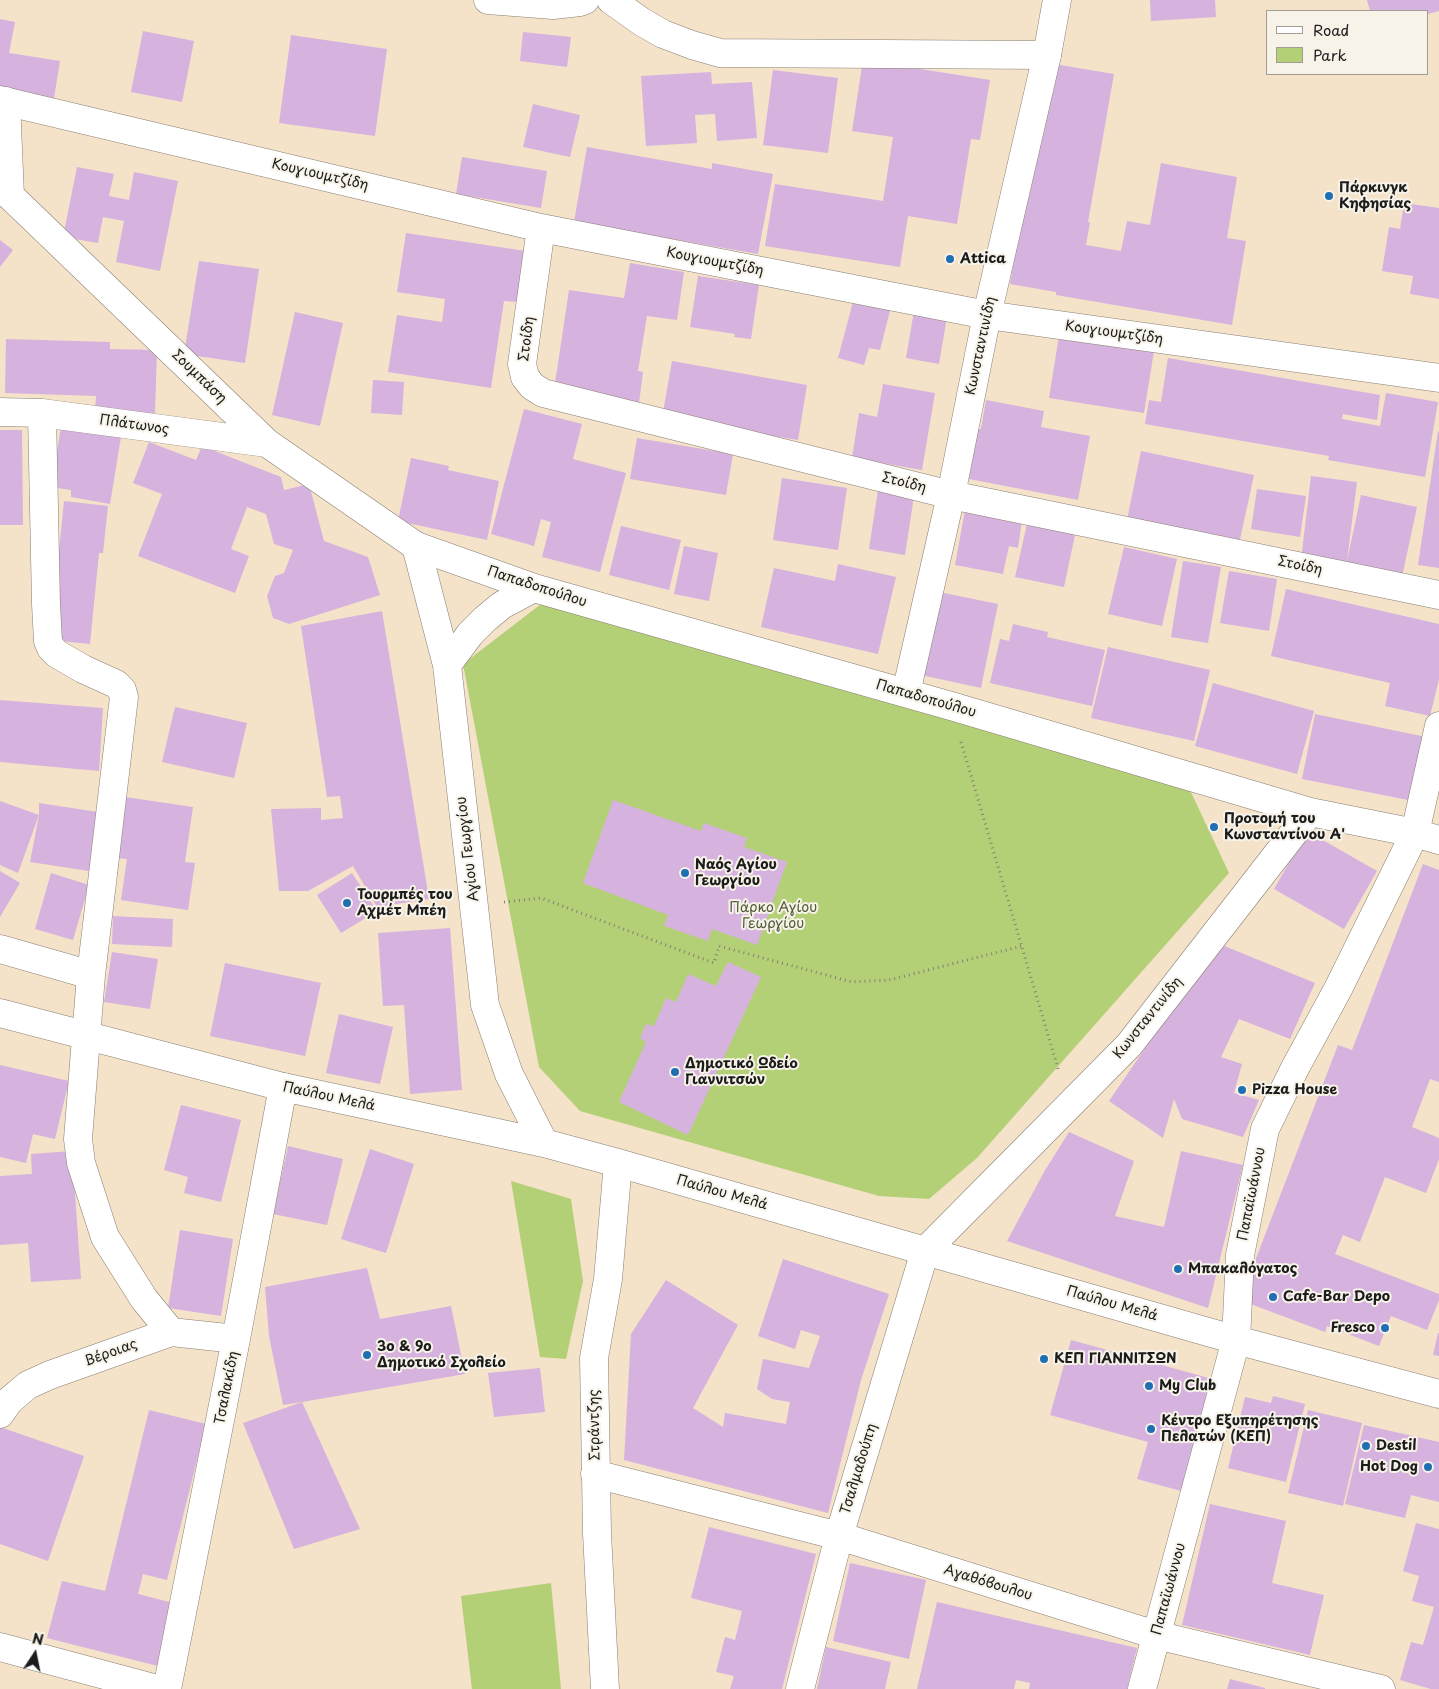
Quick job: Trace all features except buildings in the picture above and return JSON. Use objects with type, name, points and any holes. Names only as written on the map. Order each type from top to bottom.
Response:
[{"type":"street","points":[[488,0],[552,5],[585,0]]},
{"type":"street","points":[[610,0],[663,34],[720,53],[1047,55]]},
{"type":"street","name":"Κωνσταντινίδη","points":[[906,693],[951,495],[987,315],[1047,55],[1057,0]]},
{"type":"street","points":[[3,101],[5,191]]},
{"type":"street","name":"Κουγιουμτζίδη","points":[[3,101],[541,228],[987,315],[1439,378]]},
{"type":"street","name":"Σουμπάση","points":[[5,191],[267,443],[416,546]]},
{"type":"street","name":"Στοίδη","points":[[541,228],[522,364],[525,377],[532,386],[543,393],[951,495],[1439,595]]},
{"type":"street","name":"Πλάτωνος","points":[[0,412],[42,412],[267,443]]},
{"type":"street","points":[[42,412],[48,641],[56,654],[116,684],[122,690],[124,697],[91,975],[78,1139],[81,1163],[105,1237],[144,1299],[171,1332]]},
{"type":"street","name":"Παπαδοπούλου","points":[[416,546],[534,588],[906,693],[1310,812],[1427,836]]},
{"type":"street","name":"Αγίου Γεωργίου","points":[[416,546],[447,665],[485,1005],[509,1074],[544,1143]]},
{"type":"street","points":[[447,665],[470,634],[485,619],[502,605],[534,588]]},
{"type":"street","name":"Παπαϊωάννου","points":[[1142,1689],[1236,1340],[1240,1255],[1265,1129],[1342,980],[1427,836],[1439,726]]},
{"type":"street","name":"Κωνσταντινίδη","points":[[924,1251],[1129,1045],[1310,812]]},
{"type":"street","points":[[0,950],[91,975]]},
{"type":"street","name":"Παύλου Μελά","points":[[0,1013],[283,1087],[544,1143],[1236,1340],[1439,1394]]},
{"type":"street","name":"Τσαλακίδη","points":[[167,1689],[283,1087]]},
{"type":"street","name":"Στράντζης","points":[[606,1689],[596,1474],[594,1358],[608,1280],[618,1163]]},
{"type":"street","name":"Τσαλμαδούπη","points":[[800,1689],[839,1536],[924,1251]]},
{"type":"street","name":"Βέροιας","points":[[0,1414],[10,1401],[28,1385],[50,1375],[171,1332],[236,1338]]},
{"type":"street","name":"Αγαθόβουλου","points":[[596,1474],[839,1536],[1156,1635],[1381,1689]]},
{"type":"street","points":[[0,1647],[158,1689]]},
{"type":"path","points":[[951,706],[1069,1106]]},
{"type":"path","points":[[474,904],[541,898],[714,963],[719,946],[852,982],[889,980],[1022,946]]},
{"type":"green space","name":"Πάρκο Αγίου Γεωργίου","points":[[545,601],[1189,788],[1229,873],[977,1158],[929,1199],[879,1196],[580,1111],[539,1067],[463,664]]},
{"type":"green space","points":[[511,1181],[571,1199],[583,1281],[566,1359],[540,1357]]},
{"type":"green space","points":[[551,1583],[561,1689],[472,1689],[461,1596]]},
{"type":"place","name":"Πάρκινγκ Κηφησίας","points":[[1329,196]]},
{"type":"place","name":"Attica","points":[[950,259]]},
{"type":"place","name":"Προτομή του Κωνσταντίνου Α'","points":[[1214,827]]},
{"type":"place","name":"Ναός Αγίου Γεωργίου","points":[[685,873]]},
{"type":"place","name":"Τουρμπές του Αχμέτ Μπέη","points":[[347,903]]},
{"type":"place","name":"Δημοτικό Ωδείο Γιαννιτσών","points":[[675,1072]]},
{"type":"place","name":"Pizza House","points":[[1242,1090]]},
{"type":"place","name":"Μπακαλόγατος","points":[[1178,1269]]},
{"type":"place","name":"Cafe-Bar Depo","points":[[1273,1297]]},
{"type":"place","name":"Fresco","points":[[1385,1328]]},
{"type":"place","name":"3ο & 9ο Δημοτικό Σχολείο","points":[[367,1355]]},
{"type":"place","name":"ΚΕΠ ΓΙΑΝΝΙΤΣΩΝ","points":[[1044,1359]]},
{"type":"place","name":"My Club","points":[[1149,1386]]},
{"type":"place","name":"Κέντρο Εξυπηρέτησης Πελατών (ΚΕΠ)","points":[[1151,1429]]},
{"type":"place","name":"Destil","points":[[1366,1446]]},
{"type":"place","name":"Hot Dog","points":[[1428,1467]]}]
